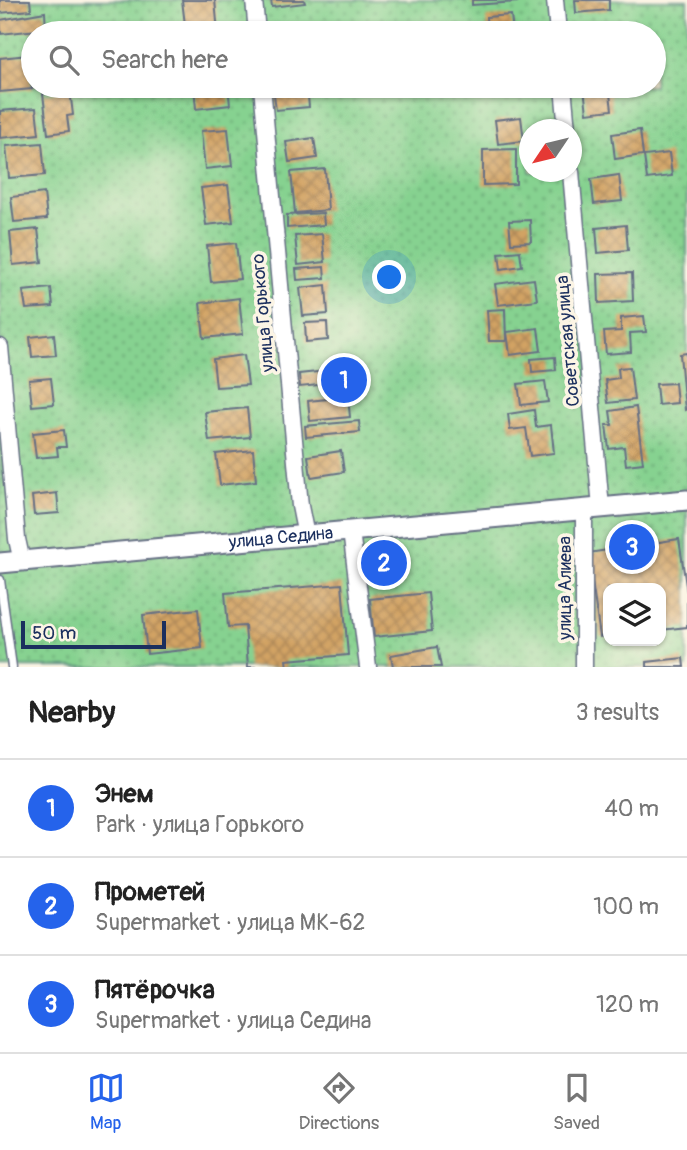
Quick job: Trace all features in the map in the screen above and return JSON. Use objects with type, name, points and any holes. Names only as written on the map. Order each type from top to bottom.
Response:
[{"type":"street","points":[[254,0],[256,21]]},
{"type":"street","points":[[555,0],[557,21]]},
{"type":"street","name":"улица Горького","points":[[263,98],[300,506],[306,536]]},
{"type":"street","points":[[564,98],[566,119]]},
{"type":"street","name":"Советская улица","points":[[572,182],[593,509]]},
{"type":"street","points":[[0,347],[17,539],[5,569]]},
{"type":"street","name":"улица Седина","points":[[5,569],[351,531],[687,500]]},
{"type":"street","name":"улица Алиева","points":[[584,667],[593,509]]},
{"type":"street","points":[[351,531],[368,667]]},
{"type":"lane","points":[[5,569],[12,667]]},
{"type":"green space","points":[[0,0],[687,0],[687,667],[0,667]]},
{"type":"building","points":[[0,0],[30,0],[31,10],[0,13]]},
{"type":"building","points":[[182,0],[215,0],[217,21],[185,21]]},
{"type":"building","points":[[271,0],[304,0],[305,3],[272,7]]},
{"type":"building","points":[[472,0],[517,0],[517,2],[472,5]]},
{"type":"building","points":[[575,0],[609,0],[609,10],[576,13]]},
{"type":"building","points":[[45,12],[46,21],[21,21],[21,32],[1,34],[0,20]]},
{"type":"building","points":[[511,15],[512,21],[486,21],[486,17]]},
{"type":"building","points":[[21,56],[21,90],[0,92],[0,58]]},
{"type":"building","points":[[44,98],[71,98],[73,115],[67,116],[69,131],[48,134]]},
{"type":"building","points":[[195,98],[229,98],[230,105],[196,109]]},
{"type":"building","points":[[274,98],[308,98],[309,107],[276,110]]},
{"type":"building","points":[[585,98],[610,98],[612,110],[587,113]]},
{"type":"building","points":[[36,108],[39,134],[0,138],[0,111]]},
{"type":"building","points":[[521,117],[519,142],[498,144],[495,120]]},
{"type":"building","points":[[228,129],[232,166],[205,169],[201,131]]},
{"type":"building","points":[[640,130],[643,155],[615,159],[612,134]]},
{"type":"building","points":[[314,138],[317,158],[289,162],[286,142]]},
{"type":"building","points":[[42,143],[45,175],[9,178],[6,146]]},
{"type":"building","points":[[516,149],[516,184],[483,185],[483,150]]},
{"type":"building","points":[[669,153],[672,176],[647,179],[644,156]]},
{"type":"building","points":[[325,169],[328,210],[295,213],[291,172]]},
{"type":"building","points":[[619,175],[622,201],[594,204],[591,179]]},
{"type":"building","points":[[228,185],[233,222],[206,225],[201,188]]},
{"type":"building","points":[[44,193],[47,219],[14,222],[11,197]]},
{"type":"building","points":[[323,213],[324,225],[287,228],[287,215]]},
{"type":"building","points":[[530,220],[531,242],[511,243],[509,221]]},
{"type":"building","points":[[626,225],[628,250],[598,253],[596,228]]},
{"type":"building","points":[[38,229],[42,262],[13,265],[10,232]]},
{"type":"building","points":[[322,234],[325,262],[298,265],[295,236]]},
{"type":"building","points":[[236,243],[240,279],[211,282],[207,246]]},
{"type":"building","points":[[520,251],[522,266],[501,269],[499,253]]},
{"type":"building","points":[[324,267],[325,278],[297,280],[296,269]]},
{"type":"building","points":[[632,273],[633,301],[599,303],[598,274]]},
{"type":"building","points":[[534,279],[537,300],[498,305],[495,284]]},
{"type":"building","points":[[326,285],[328,314],[303,316],[300,288]]},
{"type":"building","points":[[51,288],[53,307],[26,309],[23,291]]},
{"type":"building","points":[[239,298],[243,334],[204,338],[200,303]]},
{"type":"building","points":[[505,309],[506,341],[489,341],[487,310]]},
{"type":"building","points":[[644,316],[646,332],[630,333],[631,352],[606,354],[604,332],[621,331],[621,318]]},
{"type":"building","points":[[327,322],[328,340],[306,342],[305,323]]},
{"type":"building","points":[[538,328],[541,351],[510,355],[507,332]]},
{"type":"building","points":[[54,334],[56,355],[32,357],[30,337]]},
{"type":"building","points":[[687,353],[687,409],[685,410],[680,354]]},
{"type":"building","points":[[244,355],[248,385],[216,387],[213,359]]},
{"type":"building","points":[[555,357],[556,370],[532,372],[531,359]]},
{"type":"building","points":[[630,367],[634,400],[608,403],[605,380],[619,378],[618,368]]},
{"type":"building","points":[[336,370],[337,383],[300,387],[299,374]]},
{"type":"building","points":[[51,378],[54,404],[32,406],[29,380]]},
{"type":"building","points":[[545,381],[548,402],[521,405],[518,384]]},
{"type":"building","points":[[675,383],[677,403],[658,405],[656,384]]},
{"type":"building","points":[[348,397],[350,417],[310,421],[308,401]]},
{"type":"building","points":[[636,407],[643,463],[626,465],[624,447],[609,449],[606,425],[612,425],[610,411]]},
{"type":"building","points":[[247,408],[250,437],[209,441],[205,412]]},
{"type":"building","points":[[534,410],[536,427],[551,425],[554,453],[530,456],[526,428],[510,430],[508,414]]},
{"type":"building","points":[[359,421],[360,432],[306,437],[305,426]]},
{"type":"building","points":[[64,430],[66,447],[57,447],[58,456],[36,458],[33,433]]},
{"type":"building","points":[[253,450],[256,481],[220,485],[216,454]]},
{"type":"building","points":[[341,451],[344,472],[311,477],[308,456]]},
{"type":"building","points":[[57,493],[59,513],[34,515],[32,496]]},
{"type":"building","points":[[679,539],[687,592],[687,627],[666,629],[666,583],[603,583],[603,637],[600,637],[588,553]]},
{"type":"building","points":[[401,552],[403,571],[367,574],[365,555]]},
{"type":"building","points":[[342,584],[348,655],[286,660],[287,667],[248,667],[245,626],[228,627],[225,593]]},
{"type":"building","points":[[428,593],[432,631],[374,637],[370,599]]},
{"type":"building","points":[[198,609],[202,648],[147,654],[143,615]]},
{"type":"building","points":[[437,647],[441,667],[393,667],[391,655]]},
{"type":"building","points":[[683,658],[684,667],[647,667],[647,662]]},
{"type":"place","name":"Энем","points":[[344,380]]},
{"type":"place","name":"Пятёрочка","points":[[632,547]]},
{"type":"place","name":"Прометей","points":[[384,563]]}]
